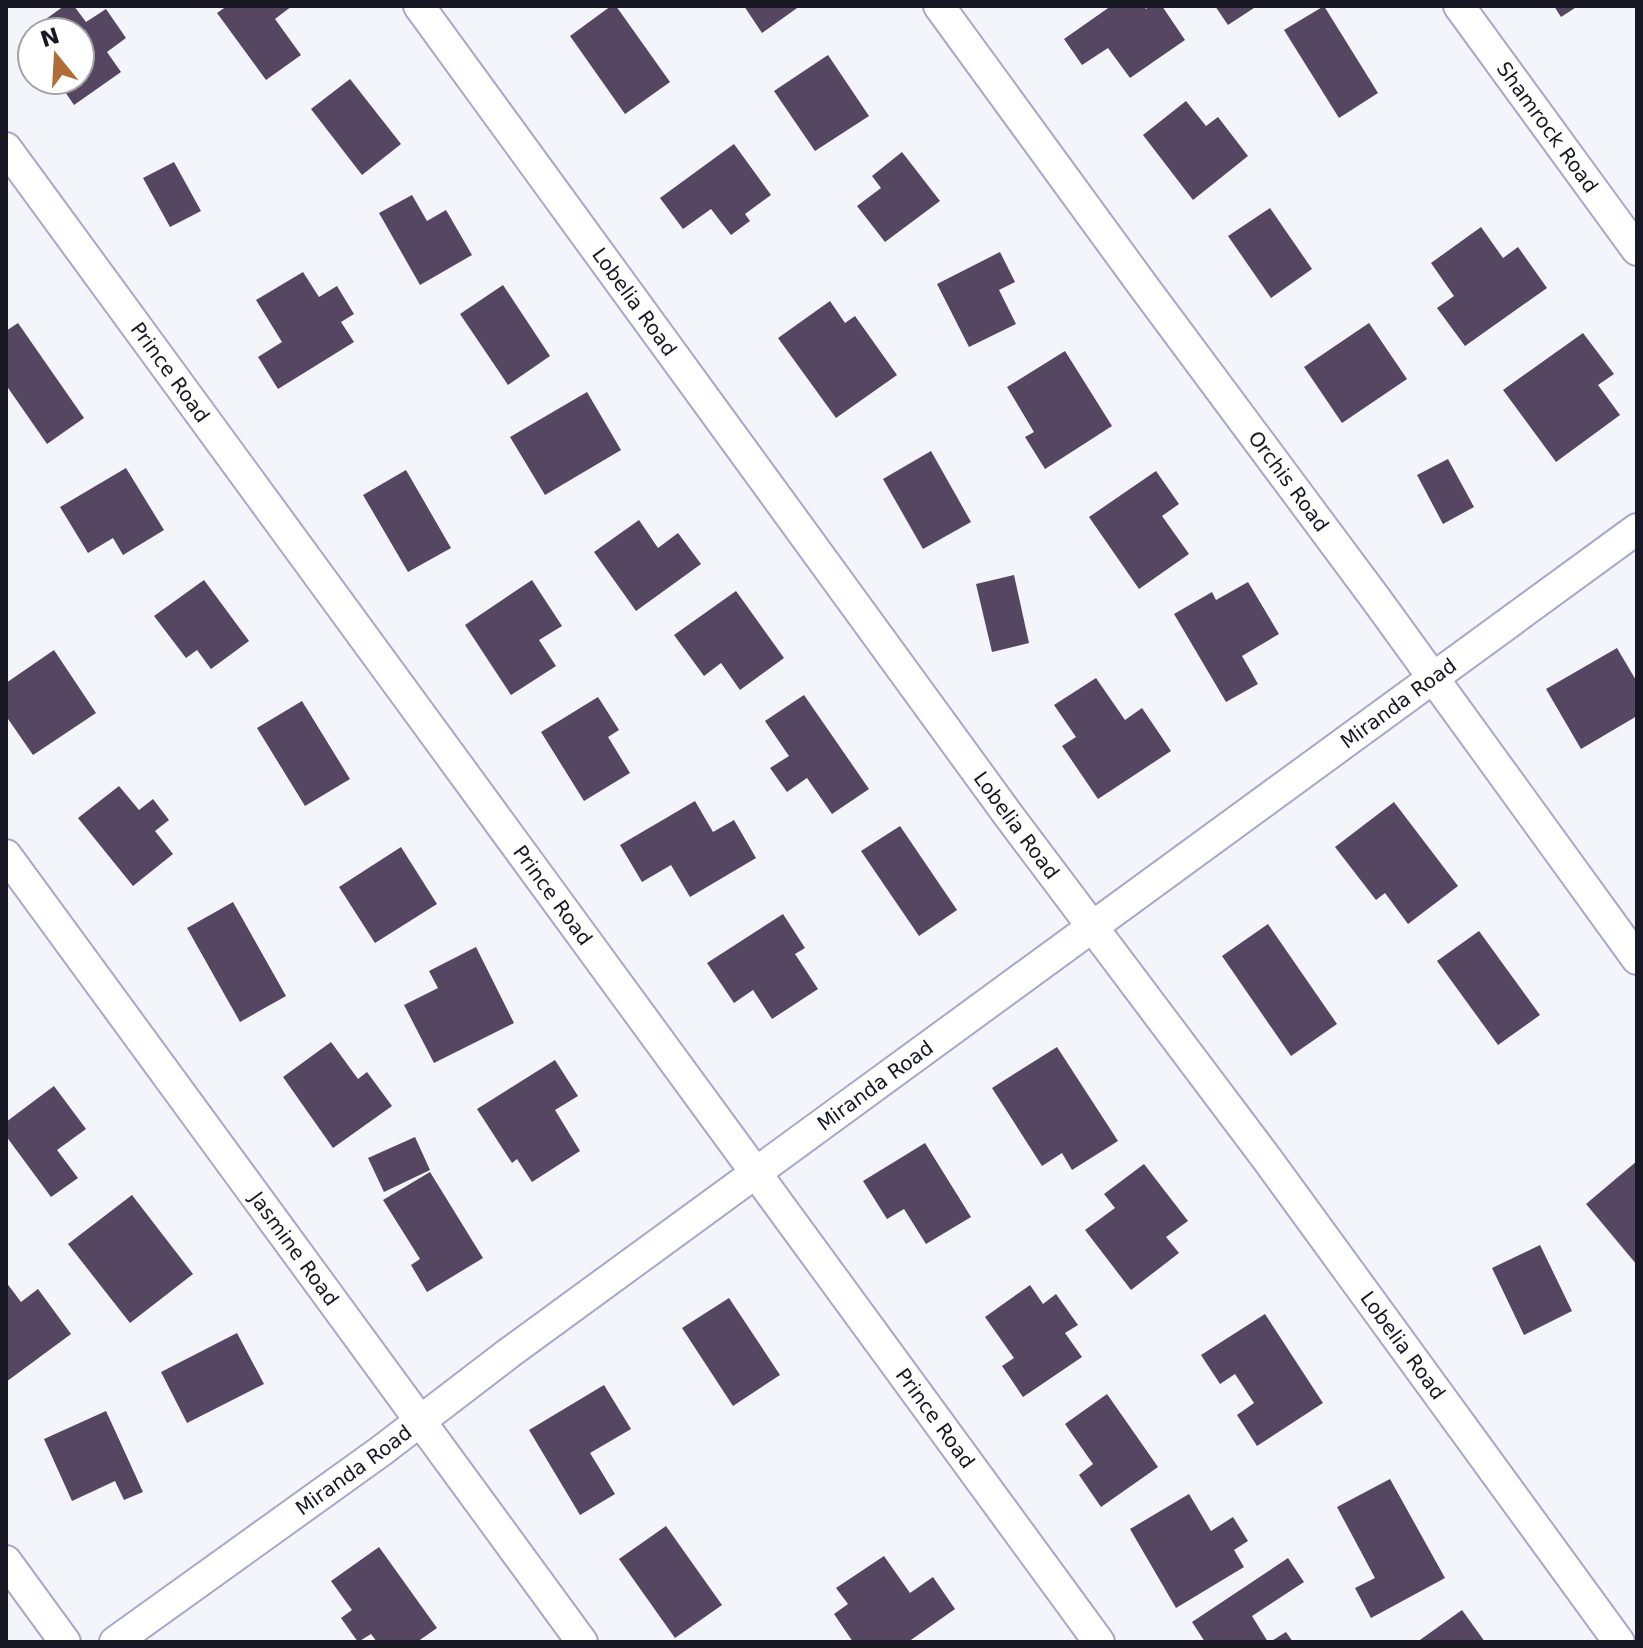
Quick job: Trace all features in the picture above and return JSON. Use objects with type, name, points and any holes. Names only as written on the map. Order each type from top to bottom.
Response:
[{"type":"street","name":"Lobelia Road","points":[[419,6],[1619,1642]]},
{"type":"street","name":"Orchis Road","points":[[939,6],[1637,959]]},
{"type":"street","name":"Shamrock Road","points":[[1459,6],[1637,250]]},
{"type":"street","name":"Prince Road","points":[[6,148],[1099,1642]]},
{"type":"street","name":"Miranda Road","points":[[115,1642],[1637,529]]},
{"type":"street","name":"Jasmine Road","points":[[6,855],[582,1642]]},
{"type":"street","points":[[6,1561],[65,1642]]},
{"type":"building","points":[[64,6],[74,6],[82,16],[50,16]]},
{"type":"building","points":[[227,6],[292,6],[275,19],[301,55],[266,80],[217,13]]},
{"type":"building","points":[[611,6],[616,6],[670,82],[625,114],[570,36]]},
{"type":"building","points":[[744,6],[800,6],[762,33]]},
{"type":"building","points":[[1111,6],[1144,6],[1146,9],[1162,6],[1185,40],[1130,78],[1108,48],[1082,65],[1064,39]]},
{"type":"building","points":[[1215,6],[1257,6],[1228,25]]},
{"type":"building","points":[[1324,6],[1378,93],[1339,118],[1284,30]]},
{"type":"building","points":[[1554,6],[1578,6],[1561,17]]},
{"type":"building","points":[[106,9],[126,38],[107,52],[121,72],[96,90],[95,16]]},
{"type":"building","points":[[828,55],[869,116],[815,151],[774,91]]},
{"type":"building","points":[[350,79],[401,144],[362,175],[311,109]]},
{"type":"building","points":[[68,96],[87,96],[74,105]]},
{"type":"building","points":[[1186,101],[1206,126],[1218,117],[1248,156],[1193,200],[1143,135]]},
{"type":"building","points":[[734,144],[771,195],[745,214],[750,221],[731,235],[711,209],[683,229],[660,198]]},
{"type":"building","points":[[902,152],[940,201],[885,242],[857,206],[881,188],[872,176]]},
{"type":"building","points":[[174,162],[201,211],[170,227],[143,178]]},
{"type":"building","points":[[412,195],[427,221],[446,210],[472,255],[420,285],[379,213]]},
{"type":"building","points":[[1270,208],[1312,269],[1271,298],[1228,236]]},
{"type":"building","points":[[1481,227],[1503,258],[1518,247],[1547,288],[1465,346],[1437,308],[1454,296],[1431,263]]},
{"type":"building","points":[[1000,252],[1015,282],[999,290],[1016,324],[969,347],[937,284]]},
{"type":"building","points":[[303,272],[319,297],[337,286],[354,314],[341,322],[354,342],[278,389],[258,357],[282,342],[256,300]]},
{"type":"building","points":[[503,285],[550,356],[508,385],[460,314]]},
{"type":"building","points":[[830,301],[845,323],[855,316],[897,375],[836,418],[778,338]]},
{"type":"building","points":[[18,323],[84,418],[47,444],[6,385],[6,331]]},
{"type":"building","points":[[1369,323],[1407,379],[1342,423],[1304,367]]},
{"type":"building","points":[[1583,333],[1614,374],[1598,385],[1620,415],[1556,462],[1503,390]]},
{"type":"building","points":[[1065,351],[1112,426],[1045,469],[1025,437],[1034,432],[1007,387]]},
{"type":"building","points":[[587,392],[621,450],[545,495],[510,437]]},
{"type":"building","points":[[931,451],[971,522],[923,549],[883,479]]},
{"type":"building","points":[[1448,459],[1474,507],[1443,524],[1417,475]]},
{"type":"building","points":[[126,468],[164,530],[123,555],[113,538],[88,553],[60,507]]},
{"type":"building","points":[[406,470],[451,548],[408,572],[363,495]]},
{"type":"building","points":[[1156,471],[1179,504],[1162,516],[1189,554],[1139,589],[1089,517]]},
{"type":"building","points":[[639,520],[658,548],[678,533],[701,564],[636,611],[594,552]]},
{"type":"building","points":[[1014,575],[1029,643],[992,652],[976,584]]},
{"type":"building","points":[[204,580],[249,641],[211,669],[197,650],[186,658],[154,616]]},
{"type":"building","points":[[532,580],[562,626],[539,640],[556,666],[511,695],[465,625]]},
{"type":"building","points":[[1248,582],[1279,634],[1242,656],[1258,684],[1226,702],[1174,614],[1212,592],[1216,600]]},
{"type":"building","points":[[736,591],[784,658],[740,690],[721,663],[704,676],[674,635]]},
{"type":"building","points":[[1617,648],[1637,682],[1637,716],[1581,749],[1546,689]]},
{"type":"building","points":[[54,650],[96,713],[33,755],[6,716],[6,683]]},
{"type":"building","points":[[1096,678],[1125,720],[1142,708],[1171,751],[1098,799],[1062,746],[1076,737],[1054,705]]},
{"type":"building","points":[[804,695],[869,789],[832,814],[807,778],[787,792],[770,768],[789,756],[765,721]]},
{"type":"building","points":[[598,697],[619,730],[608,737],[630,773],[584,801],[541,732]]},
{"type":"building","points":[[302,701],[350,779],[305,806],[257,728]]},
{"type":"building","points":[[119,786],[139,810],[153,799],[169,820],[155,831],[173,854],[133,886],[78,818]]},
{"type":"building","points":[[695,801],[713,832],[734,820],[756,858],[690,897],[671,865],[642,882],[620,845]]},
{"type":"building","points":[[1394,802],[1458,886],[1408,924],[1385,893],[1376,900],[1335,847]]},
{"type":"building","points":[[900,826],[957,910],[919,936],[861,851]]},
{"type":"building","points":[[401,847],[437,904],[375,943],[339,887]]},
{"type":"building","points":[[233,902],[286,996],[240,1022],[187,928]]},
{"type":"building","points":[[783,914],[805,948],[795,954],[818,989],[772,1019],[753,990],[734,1003],[707,963]]},
{"type":"building","points":[[1268,924],[1337,1024],[1291,1056],[1222,956]]},
{"type":"building","points":[[1479,931],[1540,1015],[1498,1045],[1437,961]]},
{"type":"building","points":[[476,947],[514,1023],[434,1063],[404,1005],[438,988],[429,971]]},
{"type":"building","points":[[331,1042],[358,1079],[367,1072],[392,1106],[333,1148],[283,1077]]},
{"type":"building","points":[[1057,1047],[1118,1141],[1072,1170],[1062,1153],[1042,1166],[992,1088]]},
{"type":"building","points":[[555,1060],[578,1096],[555,1110],[580,1151],[532,1182],[517,1159],[512,1163],[477,1109]]},
{"type":"building","points":[[54,1086],[86,1129],[57,1150],[78,1178],[51,1197],[6,1136],[6,1122]]},
{"type":"building","points":[[415,1137],[430,1170],[384,1192],[368,1158]]},
{"type":"building","points":[[925,1143],[971,1217],[926,1244],[904,1209],[887,1219],[863,1181]]},
{"type":"building","points":[[1637,1161],[1637,1265],[1586,1204]]},
{"type":"building","points":[[1144,1164],[1188,1221],[1166,1237],[1179,1253],[1131,1290],[1085,1230],[1115,1208],[1104,1194]]},
{"type":"building","points":[[430,1172],[483,1258],[427,1292],[411,1265],[420,1259],[383,1200]]},
{"type":"building","points":[[132,1195],[193,1274],[130,1323],[68,1244]]},
{"type":"building","points":[[1540,1245],[1572,1311],[1524,1335],[1492,1268]]},
{"type":"building","points":[[6,1282],[21,1302],[38,1289],[71,1334],[6,1382]]},
{"type":"building","points":[[1030,1285],[1043,1304],[1056,1294],[1078,1325],[1065,1333],[1082,1357],[1023,1397],[1002,1366],[1014,1358],[985,1317]]},
{"type":"building","points":[[729,1298],[780,1375],[733,1406],[682,1328]]},
{"type":"building","points":[[1265,1314],[1323,1403],[1257,1446],[1237,1415],[1254,1403],[1235,1374],[1220,1384],[1201,1355]]},
{"type":"building","points":[[237,1333],[264,1384],[187,1423],[161,1372]]},
{"type":"building","points":[[604,1385],[631,1429],[590,1453],[615,1494],[580,1515],[529,1430]]},
{"type":"building","points":[[1107,1394],[1158,1467],[1101,1507],[1079,1475],[1093,1464],[1065,1424]]},
{"type":"building","points":[[106,1411],[143,1492],[124,1500],[115,1481],[72,1501],[44,1439]]},
{"type":"building","points":[[1390,1479],[1445,1578],[1371,1618],[1355,1588],[1375,1578],[1337,1507]]},
{"type":"building","points":[[1189,1494],[1211,1531],[1233,1517],[1248,1541],[1234,1550],[1244,1567],[1176,1608],[1130,1529]]},
{"type":"building","points":[[666,1526],[722,1605],[675,1638],[619,1559]]},
{"type":"building","points":[[379,1547],[437,1628],[417,1642],[377,1642],[371,1634],[358,1642],[341,1618],[352,1610],[331,1581]]},
{"type":"building","points":[[884,1556],[910,1593],[933,1577],[955,1609],[908,1642],[853,1642],[834,1614],[848,1604],[836,1588]]},
{"type":"building","points":[[1288,1558],[1304,1582],[1252,1616],[1268,1642],[1205,1642],[1192,1622]]},
{"type":"building","points":[[1462,1610],[1485,1642],[1417,1642]]},
{"type":"building","points":[[1286,1632],[1293,1642],[1270,1642]]}]
